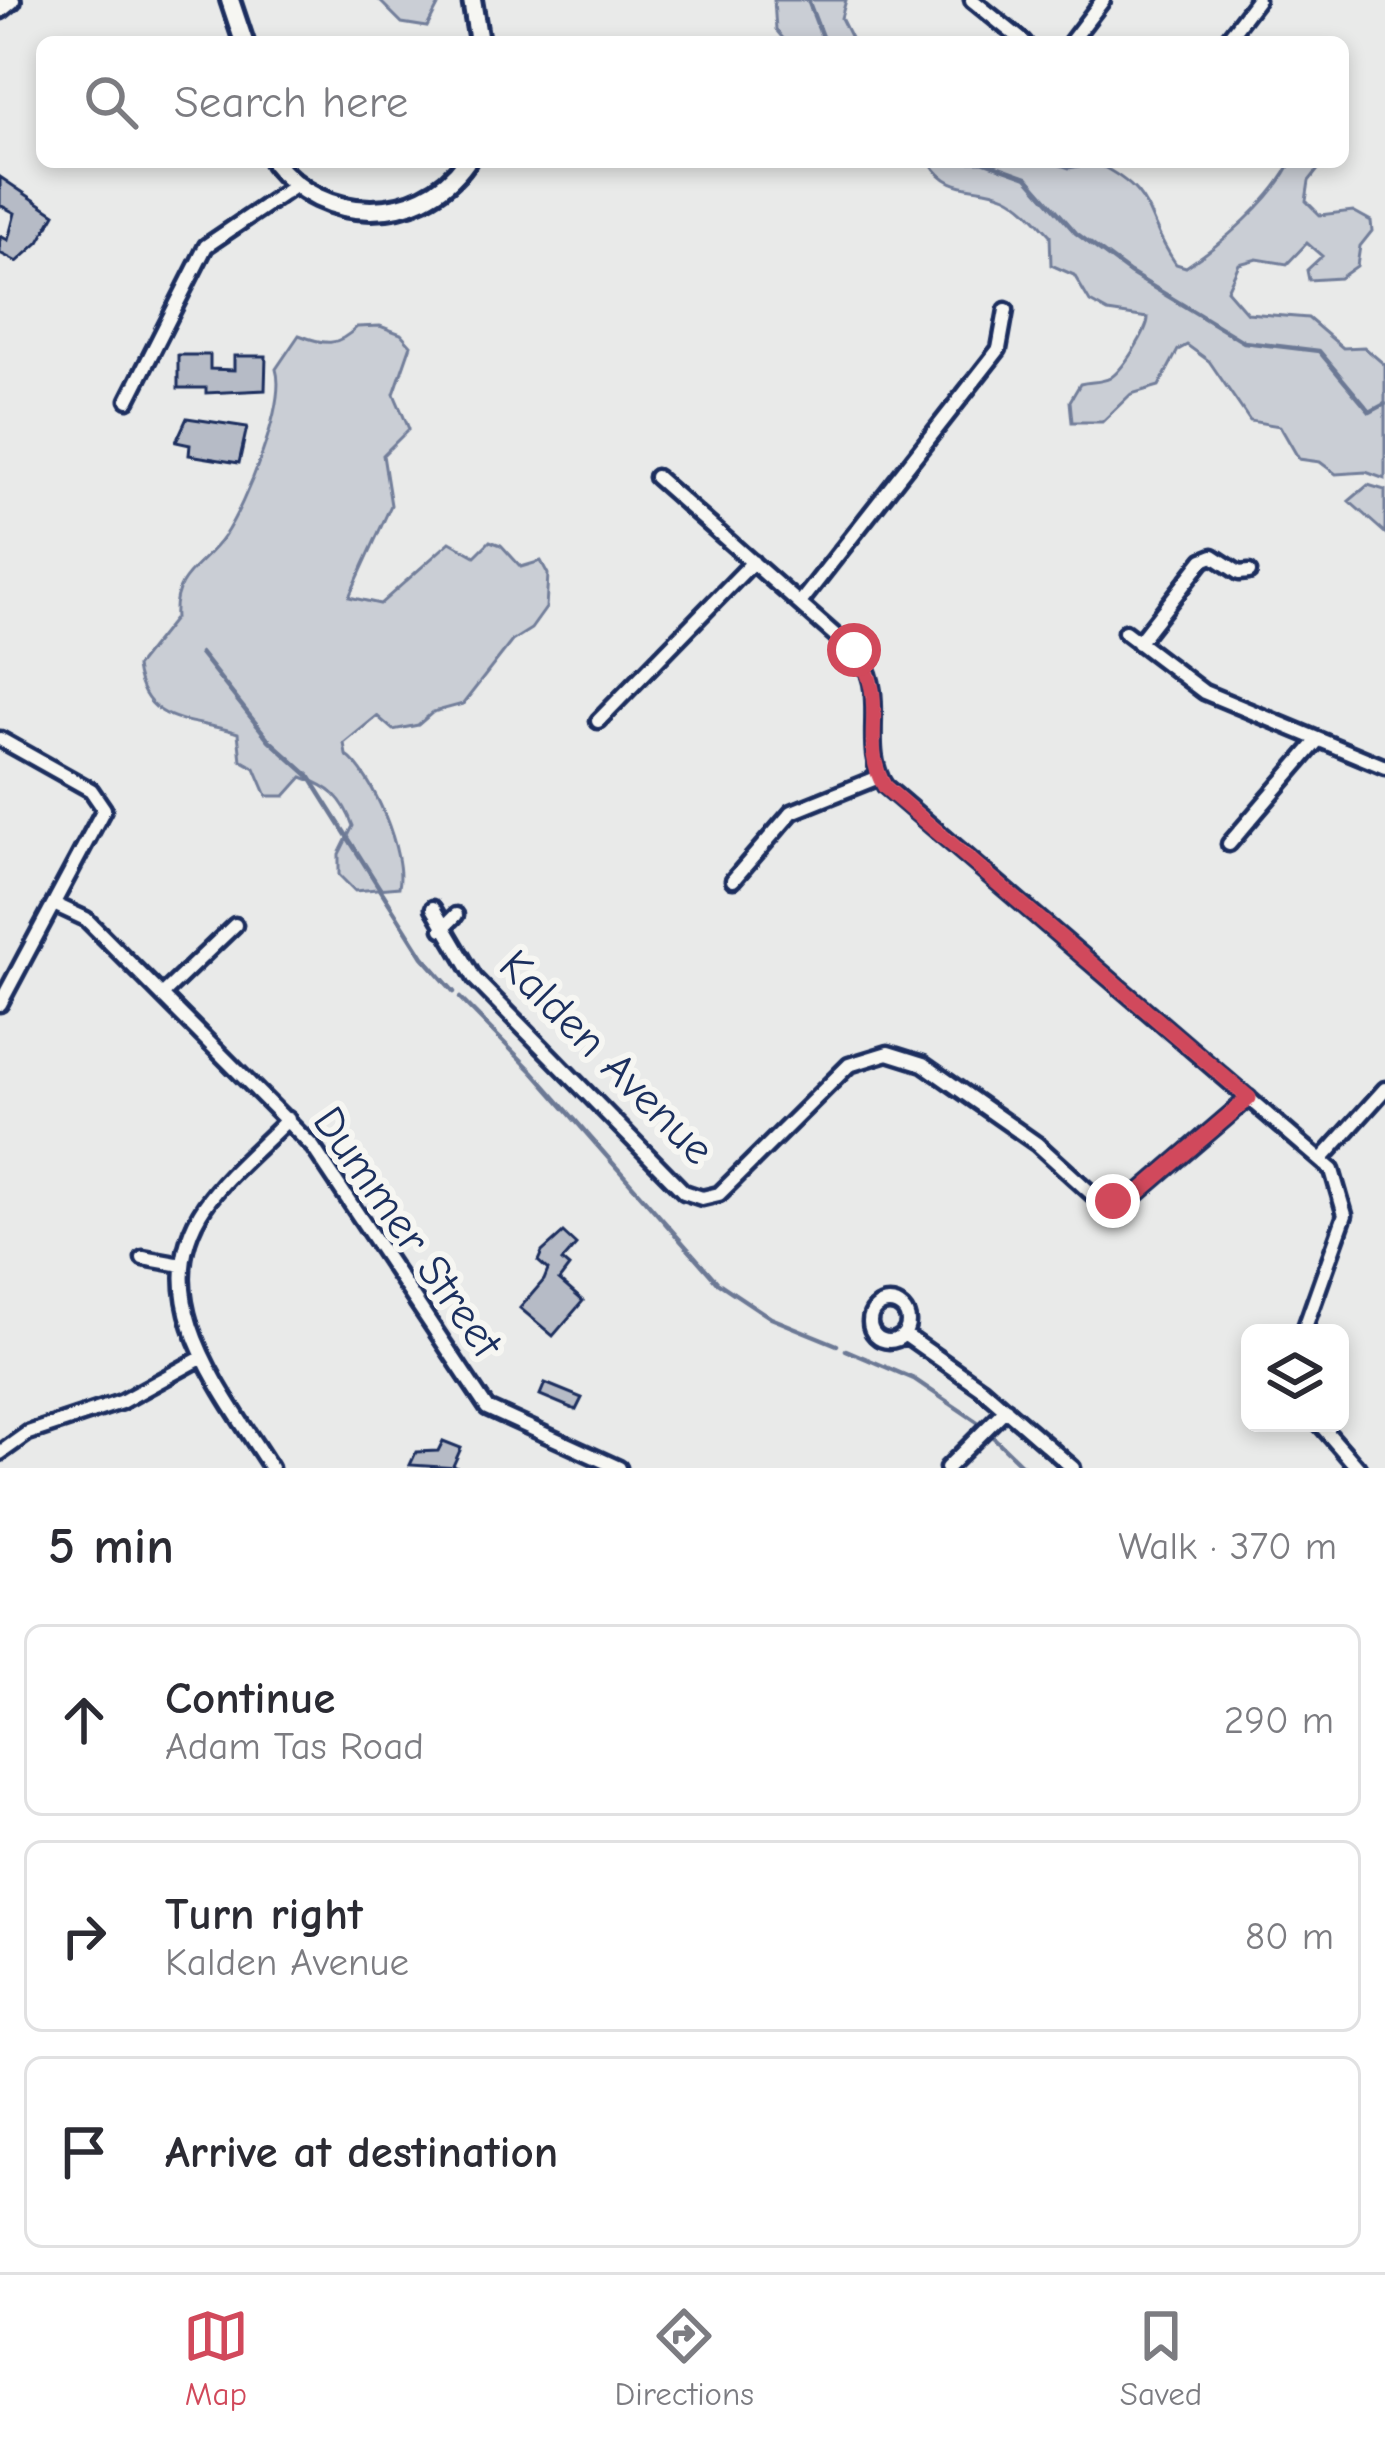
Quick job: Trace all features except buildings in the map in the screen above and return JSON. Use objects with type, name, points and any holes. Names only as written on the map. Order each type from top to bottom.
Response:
[{"type":"street","points":[[0,9],[11,0]]},
{"type":"street","points":[[230,0],[242,36]]},
{"type":"street","points":[[472,0],[478,36]]},
{"type":"street","points":[[972,0],[1017,36]]},
{"type":"street","points":[[1076,36],[1103,0]]},
{"type":"street","points":[[1230,36],[1257,0]]},
{"type":"street","points":[[280,168],[296,185],[354,208],[399,209],[436,195],[461,168]]},
{"type":"street","points":[[128,400],[206,246],[296,185]]},
{"type":"street","points":[[800,604],[999,350],[1006,310]]},
{"type":"street","points":[[656,477],[854,650],[868,670],[877,704],[873,755],[879,777],[1321,1160],[1338,1180],[1345,1215],[1306,1324]]},
{"type":"street","points":[[1138,643],[1203,560],[1213,556],[1239,573],[1249,572]]},
{"type":"street","points":[[598,721],[753,562]]},
{"type":"street","points":[[1125,632],[1204,692],[1385,767]]},
{"type":"street","points":[[0,739],[91,790],[104,806],[103,819],[0,1004]]},
{"type":"street","points":[[1229,844],[1318,740]]},
{"type":"street","points":[[733,880],[792,812],[879,777]]},
{"type":"street","name":"Dummer Street","points":[[56,905],[86,919],[289,1119],[487,1408],[619,1468]]},
{"type":"street","name":"Kalden Avenue","points":[[433,908],[475,979],[684,1192],[696,1198],[719,1194],[850,1065],[878,1054],[923,1064],[1105,1200],[1136,1195],[1249,1098]]},
{"type":"street","name":"Kalden Avenue","points":[[442,929],[456,915]]},
{"type":"street","points":[[162,995],[236,926]]},
{"type":"street","points":[[1321,1160],[1385,1089]]},
{"type":"street","points":[[271,1468],[203,1357],[185,1311],[182,1264],[207,1203],[289,1119]]},
{"type":"street","points":[[143,1258],[182,1264]]},
{"type":"street","points":[[904,1334],[1006,1409],[1073,1468]]},
{"type":"street","points":[[0,1453],[28,1433],[121,1402],[203,1357]]},
{"type":"street","points":[[947,1468],[1006,1409]]},
{"type":"street","points":[[1326,1432],[1358,1468]]},
{"type":"shaded area","points":[[379,0],[433,0],[438,6],[427,27],[402,23]]},
{"type":"shaded area","points":[[774,0],[846,0],[841,18],[850,36],[781,36],[776,30]]},
{"type":"shaded area","points":[[935,168],[1104,168],[1140,196],[1176,264],[1186,267],[1244,220],[1288,168],[1319,168],[1309,181],[1306,201],[1320,215],[1353,211],[1371,221],[1372,231],[1360,246],[1357,266],[1340,278],[1309,280],[1307,270],[1322,256],[1307,243],[1287,264],[1257,259],[1239,264],[1227,290],[1247,313],[1308,318],[1343,348],[1364,347],[1385,365],[1385,479],[1366,472],[1336,474],[1320,462],[1299,459],[1280,426],[1250,421],[1209,361],[1187,345],[1178,350],[1159,386],[1131,394],[1102,422],[1072,422],[1070,401],[1080,384],[1115,374],[1148,318],[1108,312],[1090,302],[1074,275],[1051,265],[1050,235],[1012,199],[955,184]]},
{"type":"shaded area","points":[[380,326],[401,334],[411,345],[394,394],[409,429],[383,455],[391,505],[349,597],[380,604],[450,542],[475,556],[490,541],[501,545],[521,567],[541,561],[548,574],[546,608],[531,629],[512,641],[463,704],[433,712],[418,725],[393,730],[377,716],[344,743],[346,755],[367,779],[385,816],[400,873],[399,887],[355,891],[339,875],[339,854],[353,826],[335,795],[302,777],[285,796],[267,796],[255,768],[241,760],[238,733],[161,711],[141,687],[136,667],[175,618],[184,581],[216,547],[243,502],[270,429],[276,369],[299,335],[330,342],[357,327]]},
{"type":"shaded area","points":[[1368,485],[1385,490],[1385,533],[1349,501]]},
{"type":"waterway","points":[[808,0],[822,36]]},
{"type":"waterway","points":[[1002,168],[1027,177],[1076,233],[1130,273],[1244,342],[1319,351],[1370,412],[1385,404]]},
{"type":"waterway","points":[[200,653],[269,740],[309,776],[423,957],[454,992]]},
{"type":"waterway","points":[[460,998],[532,1071],[717,1282],[771,1318],[837,1345]]},
{"type":"waterway","points":[[846,1350],[914,1379],[979,1423]]},
{"type":"waterway","points":[[993,1437],[1025,1468]]},
{"type":"route","points":[[854,650],[876,692],[873,755],[885,787],[1249,1098],[1136,1195],[1113,1201]]}]
